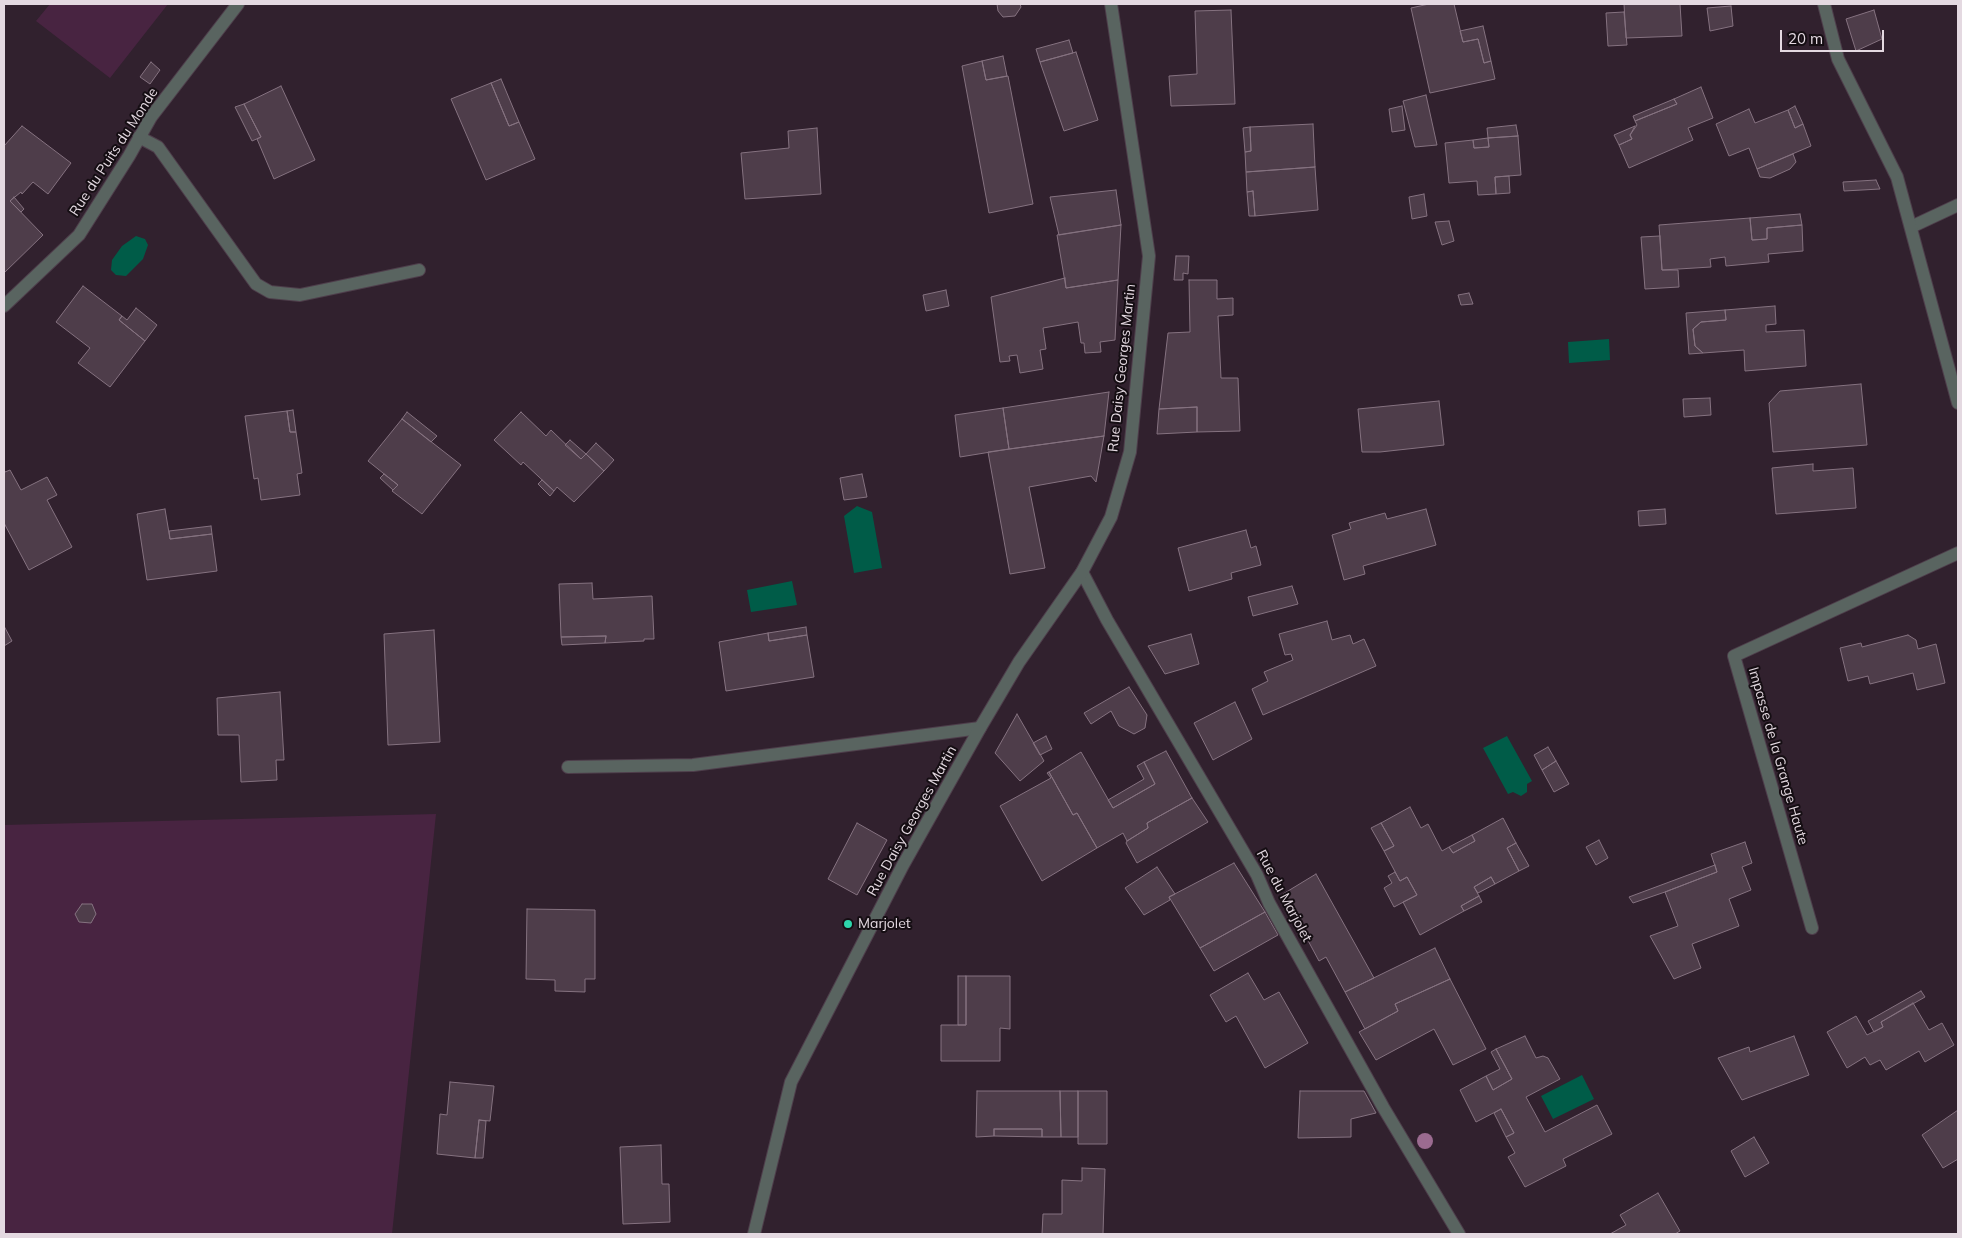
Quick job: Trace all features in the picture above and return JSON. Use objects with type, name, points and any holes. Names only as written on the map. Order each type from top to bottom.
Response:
[{"type":"street","name":"Rue du Puits du Monde","points":[[4,306],[79,235],[151,117],[238,4]]},
{"type":"street","name":"Rue Daisy Georges Martin","points":[[754,1234],[791,1082],[903,865],[980,728],[1019,662],[1082,572],[1111,517],[1130,452],[1149,256],[1111,4]]},
{"type":"street","points":[[1824,4],[1838,59],[1898,177],[1958,403]]},
{"type":"street","points":[[139,138],[158,147],[256,284],[270,292],[300,295],[419,270]]},
{"type":"street","points":[[1911,227],[1958,205]]},
{"type":"street","name":"Impasse de la Grange Haute","points":[[1812,928],[1734,656],[1958,553]]},
{"type":"street","name":"Rue du Marjolet","points":[[1082,572],[1107,620],[1257,875],[1269,903],[1383,1107],[1459,1234]]},
{"type":"street","name":"Rue Daisy Georges Martin","points":[[568,768],[693,765],[980,728]]},
{"type":"shaded area","points":[[50,4],[168,4],[110,78],[36,21]]},
{"type":"shaded area","points":[[136,236],[145,239],[148,245],[143,259],[126,276],[116,275],[111,270],[112,260],[122,246]]},
{"type":"shaded area","points":[[1609,339],[1610,360],[1569,363],[1568,342]]},
{"type":"shaded area","points":[[857,506],[872,512],[882,568],[854,573],[844,516]]},
{"type":"shaded area","points":[[792,581],[797,605],[751,612],[747,590]]},
{"type":"shaded area","points":[[1507,736],[1532,781],[1527,784],[1527,792],[1521,796],[1513,792],[1508,794],[1483,748]]},
{"type":"shaded area","points":[[436,814],[392,1234],[4,1234],[4,825]]},
{"type":"shaded area","points":[[1582,1075],[1594,1099],[1553,1119],[1541,1096]]},
{"type":"building","points":[[997,4],[1020,4],[1021,7],[1015,16],[1003,17],[998,11]]},
{"type":"building","points":[[1429,4],[1454,4],[1463,42],[1478,39],[1484,63],[1491,61],[1495,79],[1430,93],[1411,8]]},
{"type":"building","points":[[1624,4],[1680,4],[1682,36],[1626,38]]},
{"type":"building","points":[[1731,6],[1733,26],[1710,31],[1707,8]]},
{"type":"building","points":[[1231,10],[1235,104],[1171,106],[1169,76],[1197,74],[1195,11]]},
{"type":"building","points":[[1874,10],[1882,39],[1856,51],[1846,19]]},
{"type":"building","points":[[1624,12],[1627,45],[1608,46],[1606,13]]},
{"type":"building","points":[[1483,26],[1491,61],[1484,63],[1478,39],[1463,42],[1460,31]]},
{"type":"building","points":[[1069,40],[1073,53],[1040,62],[1036,49]]},
{"type":"building","points":[[1076,52],[1098,120],[1064,131],[1040,62]]},
{"type":"building","points":[[1003,56],[1007,76],[986,80],[982,61]]},
{"type":"building","points":[[982,61],[986,80],[1008,76],[1033,204],[989,213],[962,66]]},
{"type":"building","points":[[151,62],[160,70],[150,84],[140,77]]},
{"type":"building","points":[[501,79],[519,122],[509,126],[491,83]]},
{"type":"building","points":[[491,83],[509,126],[519,122],[535,159],[486,180],[451,99]]},
{"type":"building","points":[[281,86],[315,160],[274,179],[257,139],[261,137],[244,104]]},
{"type":"building","points":[[1701,87],[1713,118],[1688,128],[1693,140],[1629,168],[1619,145],[1632,139],[1630,135],[1637,125],[1635,121],[1677,104],[1674,99]]},
{"type":"building","points":[[1426,95],[1437,145],[1415,147],[1403,101]]},
{"type":"building","points":[[1674,99],[1677,104],[1635,121],[1633,116]]},
{"type":"building","points":[[244,104],[261,137],[252,141],[235,107]]},
{"type":"building","points":[[1402,106],[1405,130],[1392,132],[1389,109]]},
{"type":"building","points":[[1795,106],[1803,124],[1795,128],[1788,110]]},
{"type":"building","points":[[1749,109],[1755,123],[1788,110],[1795,128],[1803,124],[1811,146],[1757,169],[1749,148],[1729,156],[1716,124]]},
{"type":"building","points":[[1313,124],[1315,167],[1246,172],[1245,152],[1251,151],[1250,127]]},
{"type":"building","points":[[1516,125],[1518,136],[1488,138],[1487,128]]},
{"type":"building","points":[[22,126],[71,163],[48,194],[33,182],[22,194],[21,192],[10,201],[43,235],[4,273],[4,146]]},
{"type":"building","points":[[1635,126],[1630,135],[1632,139],[1619,145],[1614,135]]},
{"type":"building","points":[[1250,127],[1251,151],[1245,152],[1243,128]]},
{"type":"building","points":[[817,128],[821,194],[745,199],[741,153],[789,148],[788,131]]},
{"type":"building","points":[[1518,136],[1521,175],[1495,177],[1496,194],[1478,195],[1477,181],[1449,183],[1445,143],[1473,140],[1474,148],[1489,147],[1488,138]]},
{"type":"building","points":[[1488,138],[1489,147],[1474,148],[1473,140]]},
{"type":"building","points":[[1793,154],[1796,162],[1790,169],[1770,178],[1760,177],[1757,169]]},
{"type":"building","points":[[1315,167],[1318,210],[1255,216],[1253,191],[1247,192],[1246,172]]},
{"type":"building","points":[[1509,176],[1510,193],[1496,194],[1495,177]]},
{"type":"building","points":[[1876,180],[1880,189],[1844,191],[1843,182]]},
{"type":"building","points":[[1116,190],[1121,225],[1059,235],[1050,197]]},
{"type":"building","points":[[1253,191],[1255,216],[1249,216],[1247,192]]},
{"type":"building","points":[[1424,194],[1427,216],[1412,219],[1409,197]]},
{"type":"building","points":[[14,197],[24,209],[21,212],[10,201]]},
{"type":"building","points":[[1800,214],[1802,225],[1767,228],[1767,239],[1752,240],[1750,218]]},
{"type":"building","points":[[1750,218],[1752,240],[1767,239],[1767,228],[1802,225],[1803,251],[1768,254],[1769,262],[1726,266],[1725,257],[1710,259],[1711,267],[1662,270],[1659,225]]},
{"type":"building","points":[[1449,221],[1454,241],[1442,245],[1435,222]]},
{"type":"building","points":[[1121,225],[1118,280],[1066,288],[1057,235]]},
{"type":"building","points":[[1660,236],[1662,270],[1678,270],[1679,287],[1645,289],[1641,237]]},
{"type":"building","points":[[1176,256],[1189,256],[1188,274],[1183,273],[1183,280],[1174,280]]},
{"type":"building","points":[[1065,278],[1066,288],[1118,280],[1115,340],[1100,342],[1101,352],[1085,353],[1084,343],[1081,343],[1078,322],[1043,328],[1046,349],[1040,350],[1043,369],[1020,373],[1017,355],[1009,356],[1010,361],[1000,362],[991,297]]},
{"type":"building","points":[[1189,280],[1217,280],[1217,299],[1233,298],[1233,315],[1218,316],[1221,378],[1238,378],[1240,431],[1197,432],[1197,407],[1159,409],[1168,333],[1190,332]]},
{"type":"building","points":[[83,286],[122,316],[119,320],[145,341],[110,387],[78,363],[90,348],[56,322]]},
{"type":"building","points":[[946,290],[949,306],[926,311],[923,295]]},
{"type":"building","points":[[1469,293],[1473,304],[1461,305],[1458,295]]},
{"type":"building","points":[[1775,306],[1776,324],[1766,325],[1766,332],[1804,330],[1806,366],[1745,371],[1744,350],[1703,353],[1695,346],[1693,329],[1701,322],[1726,320],[1725,310]]},
{"type":"building","points":[[136,308],[157,325],[145,341],[119,320],[122,316],[127,320]]},
{"type":"building","points":[[1725,310],[1726,320],[1701,322],[1693,329],[1695,346],[1703,353],[1689,354],[1686,313]]},
{"type":"building","points":[[1861,384],[1867,445],[1773,452],[1769,403],[1780,391]]},
{"type":"building","points":[[1109,392],[1104,436],[1009,449],[1003,408]]},
{"type":"building","points":[[1710,398],[1711,415],[1684,417],[1683,399]]},
{"type":"building","points":[[1439,401],[1444,445],[1380,452],[1362,452],[1358,409]]},
{"type":"building","points":[[1197,407],[1197,432],[1157,434],[1159,409]]},
{"type":"building","points":[[1003,408],[1009,449],[960,457],[955,415]]},
{"type":"building","points":[[293,410],[296,432],[290,432],[287,411]]},
{"type":"building","points":[[287,411],[290,432],[296,432],[302,473],[297,474],[300,495],[261,500],[258,478],[254,479],[245,416]]},
{"type":"building","points":[[407,412],[437,436],[431,442],[402,419]]},
{"type":"building","points":[[521,412],[546,436],[551,430],[581,459],[586,454],[604,471],[574,502],[557,487],[554,491],[523,462],[521,465],[494,440]]},
{"type":"building","points":[[402,419],[461,465],[422,514],[392,491],[398,485],[368,461]]},
{"type":"building","points":[[1104,436],[1096,482],[1091,476],[1029,487],[1045,568],[1010,574],[988,452]]},
{"type":"building","points":[[570,440],[586,454],[581,459],[565,445]]},
{"type":"building","points":[[596,443],[614,460],[604,471],[586,454]]},
{"type":"building","points":[[1813,464],[1813,471],[1853,468],[1856,508],[1776,514],[1772,468]]},
{"type":"building","points":[[4,469],[5,472],[10,470],[21,490],[47,477],[57,495],[47,500],[72,547],[29,570],[4,523]]},
{"type":"building","points":[[384,474],[398,485],[393,490],[380,478]]},
{"type":"building","points":[[862,474],[867,497],[844,500],[840,478]]},
{"type":"building","points":[[542,480],[554,491],[550,496],[538,484]]},
{"type":"building","points":[[165,509],[170,539],[212,534],[217,571],[147,580],[137,514]]},
{"type":"building","points":[[1426,509],[1436,545],[1363,566],[1365,574],[1344,580],[1332,535],[1351,529],[1349,523],[1385,513],[1387,519]]},
{"type":"building","points":[[1665,509],[1666,524],[1639,526],[1638,511]]},
{"type":"building","points":[[211,526],[212,534],[170,539],[169,531]]},
{"type":"building","points":[[1246,530],[1251,548],[1256,546],[1261,565],[1231,573],[1232,579],[1189,591],[1178,548]]},
{"type":"building","points":[[592,583],[593,599],[652,596],[654,639],[605,643],[606,636],[561,637],[559,584]]},
{"type":"building","points":[[1292,586],[1298,604],[1253,616],[1248,597]]},
{"type":"building","points":[[1327,621],[1332,640],[1350,635],[1353,644],[1364,639],[1376,666],[1263,715],[1252,689],[1268,681],[1264,672],[1293,660],[1291,654],[1285,655],[1279,634]]},
{"type":"building","points":[[4,626],[12,641],[4,646]]},
{"type":"building","points":[[806,627],[807,635],[769,641],[768,633]]},
{"type":"building","points":[[434,630],[440,742],[388,745],[384,634]]},
{"type":"building","points":[[768,633],[769,641],[807,635],[814,677],[726,691],[719,642]]},
{"type":"building","points":[[1191,634],[1199,664],[1165,674],[1148,646]]},
{"type":"building","points":[[1908,635],[1916,640],[1918,649],[1936,644],[1945,683],[1917,690],[1913,673],[1870,684],[1868,676],[1848,681],[1840,648],[1861,643],[1862,647]]},
{"type":"building","points":[[606,636],[605,643],[562,645],[561,637]]},
{"type":"building","points":[[1129,687],[1147,715],[1145,728],[1134,734],[1119,726],[1111,711],[1091,724],[1084,713]]},
{"type":"building","points":[[280,692],[284,760],[276,760],[277,780],[241,782],[239,735],[218,735],[217,698]]},
{"type":"building","points":[[1235,702],[1252,739],[1213,760],[1194,723]]},
{"type":"building","points":[[1017,714],[1044,761],[1020,781],[995,753]]},
{"type":"building","points":[[1046,736],[1052,749],[1040,755],[1033,743]]},
{"type":"building","points":[[1548,747],[1556,761],[1542,770],[1534,755]]},
{"type":"building","points":[[1166,751],[1192,798],[1147,823],[1148,828],[1127,841],[1123,833],[1097,848],[1077,813],[1073,815],[1049,772],[1081,752],[1113,808],[1155,784],[1144,762]]},
{"type":"building","points":[[1556,761],[1569,784],[1554,792],[1542,770]]},
{"type":"building","points":[[1144,762],[1155,784],[1113,808],[1108,800],[1144,779],[1137,766]]},
{"type":"building","points":[[1049,772],[1073,815],[1077,813],[1097,848],[1042,881],[1000,806],[1051,778],[1047,773]]},
{"type":"building","points":[[1192,798],[1208,822],[1137,863],[1126,843],[1127,841],[1148,828],[1147,823]]},
{"type":"building","points":[[1410,807],[1421,828],[1428,824],[1442,851],[1449,847],[1453,853],[1475,841],[1472,835],[1503,818],[1516,843],[1507,848],[1519,871],[1495,884],[1491,877],[1474,887],[1479,896],[1461,906],[1464,911],[1420,935],[1403,902],[1417,895],[1407,877],[1400,881],[1384,851],[1394,846],[1381,823]]},
{"type":"building","points":[[857,823],[887,840],[857,895],[828,879]]},
{"type":"building","points":[[1381,823],[1394,846],[1384,851],[1371,828]]},
{"type":"building","points":[[1472,835],[1475,841],[1453,853],[1449,847]]},
{"type":"building","points":[[1599,840],[1608,858],[1596,865],[1586,847]]},
{"type":"building","points":[[1745,842],[1752,863],[1742,867],[1751,890],[1729,899],[1739,926],[1692,944],[1701,968],[1674,979],[1650,936],[1678,926],[1665,892],[1717,872],[1711,854]]},
{"type":"building","points":[[1516,843],[1529,866],[1519,871],[1507,848]]},
{"type":"building","points":[[1234,863],[1265,912],[1200,948],[1169,897]]},
{"type":"building","points":[[1715,865],[1717,872],[1665,892],[1633,903],[1629,897]]},
{"type":"building","points":[[1157,867],[1175,894],[1169,897],[1170,900],[1144,915],[1125,888]]},
{"type":"building","points":[[1395,872],[1400,881],[1407,877],[1417,895],[1394,907],[1384,888],[1392,883],[1388,876]]},
{"type":"building","points":[[1316,874],[1374,978],[1345,992],[1326,957],[1319,961],[1283,894]]},
{"type":"building","points":[[1491,877],[1495,884],[1478,893],[1474,887]]},
{"type":"building","points":[[1479,896],[1482,902],[1464,911],[1461,906]]},
{"type":"building","points":[[82,904],[92,904],[96,914],[91,923],[79,922],[75,914]]},
{"type":"building","points":[[527,909],[595,910],[595,979],[585,979],[585,992],[555,991],[555,980],[526,979]]},
{"type":"building","points":[[1265,912],[1278,935],[1214,971],[1200,948]]},
{"type":"building","points":[[1435,948],[1450,979],[1395,1004],[1398,1011],[1365,1029],[1345,992]]},
{"type":"building","points":[[1248,973],[1264,1000],[1279,992],[1308,1043],[1265,1068],[1236,1016],[1226,1022],[1210,995]]},
{"type":"building","points":[[958,976],[966,976],[966,1025],[958,1025]]},
{"type":"building","points":[[966,976],[1010,976],[1010,1029],[1000,1028],[1000,1061],[941,1061],[941,1025],[966,1025]]},
{"type":"building","points":[[1450,979],[1486,1049],[1453,1065],[1434,1029],[1376,1060],[1359,1032],[1398,1011],[1395,1004]]},
{"type":"building","points":[[1921,991],[1925,997],[1881,1022],[1883,1027],[1874,1032],[1868,1021]]},
{"type":"building","points":[[1913,1003],[1929,1030],[1942,1023],[1954,1045],[1925,1062],[1919,1051],[1886,1070],[1880,1060],[1870,1065],[1865,1057],[1847,1068],[1827,1032],[1856,1016],[1867,1035],[1883,1027],[1881,1022]]},
{"type":"building","points":[[1525,1036],[1536,1058],[1543,1056],[1548,1058],[1560,1079],[1526,1097],[1545,1132],[1597,1105],[1612,1134],[1563,1159],[1566,1166],[1525,1187],[1508,1157],[1515,1153],[1506,1137],[1514,1133],[1501,1109],[1476,1122],[1460,1090],[1486,1076],[1493,1090],[1512,1079],[1496,1049]]},
{"type":"building","points":[[1794,1036],[1809,1075],[1742,1100],[1718,1058],[1749,1047],[1750,1052]]},
{"type":"building","points":[[1496,1049],[1512,1079],[1493,1090],[1486,1076],[1500,1069],[1491,1052]]},
{"type":"building","points":[[450,1082],[494,1086],[490,1121],[479,1120],[475,1158],[437,1154],[440,1114],[447,1115]]},
{"type":"building","points":[[977,1091],[1060,1091],[1061,1137],[1042,1137],[1042,1129],[994,1129],[994,1136],[976,1137]]},
{"type":"building","points":[[1060,1091],[1078,1091],[1078,1137],[1061,1137]]},
{"type":"building","points":[[1078,1091],[1107,1091],[1107,1144],[1078,1144]]},
{"type":"building","points":[[1300,1091],[1364,1091],[1376,1113],[1351,1119],[1351,1137],[1298,1138]]},
{"type":"building","points":[[1501,1109],[1514,1133],[1506,1137],[1494,1113]]},
{"type":"building","points":[[1958,1110],[1958,1159],[1943,1168],[1922,1135]]},
{"type":"building","points":[[479,1120],[486,1121],[483,1158],[475,1158]]},
{"type":"building","points":[[994,1129],[1042,1129],[1042,1137],[994,1136]]},
{"type":"building","points":[[1754,1137],[1769,1163],[1745,1177],[1731,1151]]},
{"type":"building","points":[[661,1145],[662,1184],[669,1184],[670,1222],[623,1224],[620,1147]]},
{"type":"building","points":[[1082,1168],[1105,1169],[1103,1234],[1042,1234],[1043,1214],[1062,1214],[1062,1180],[1082,1181]]},
{"type":"building","points":[[1658,1193],[1680,1231],[1675,1234],[1610,1234],[1626,1225],[1620,1215]]},
{"type":"place","name":"Marjolet","points":[[848,924]]}]
